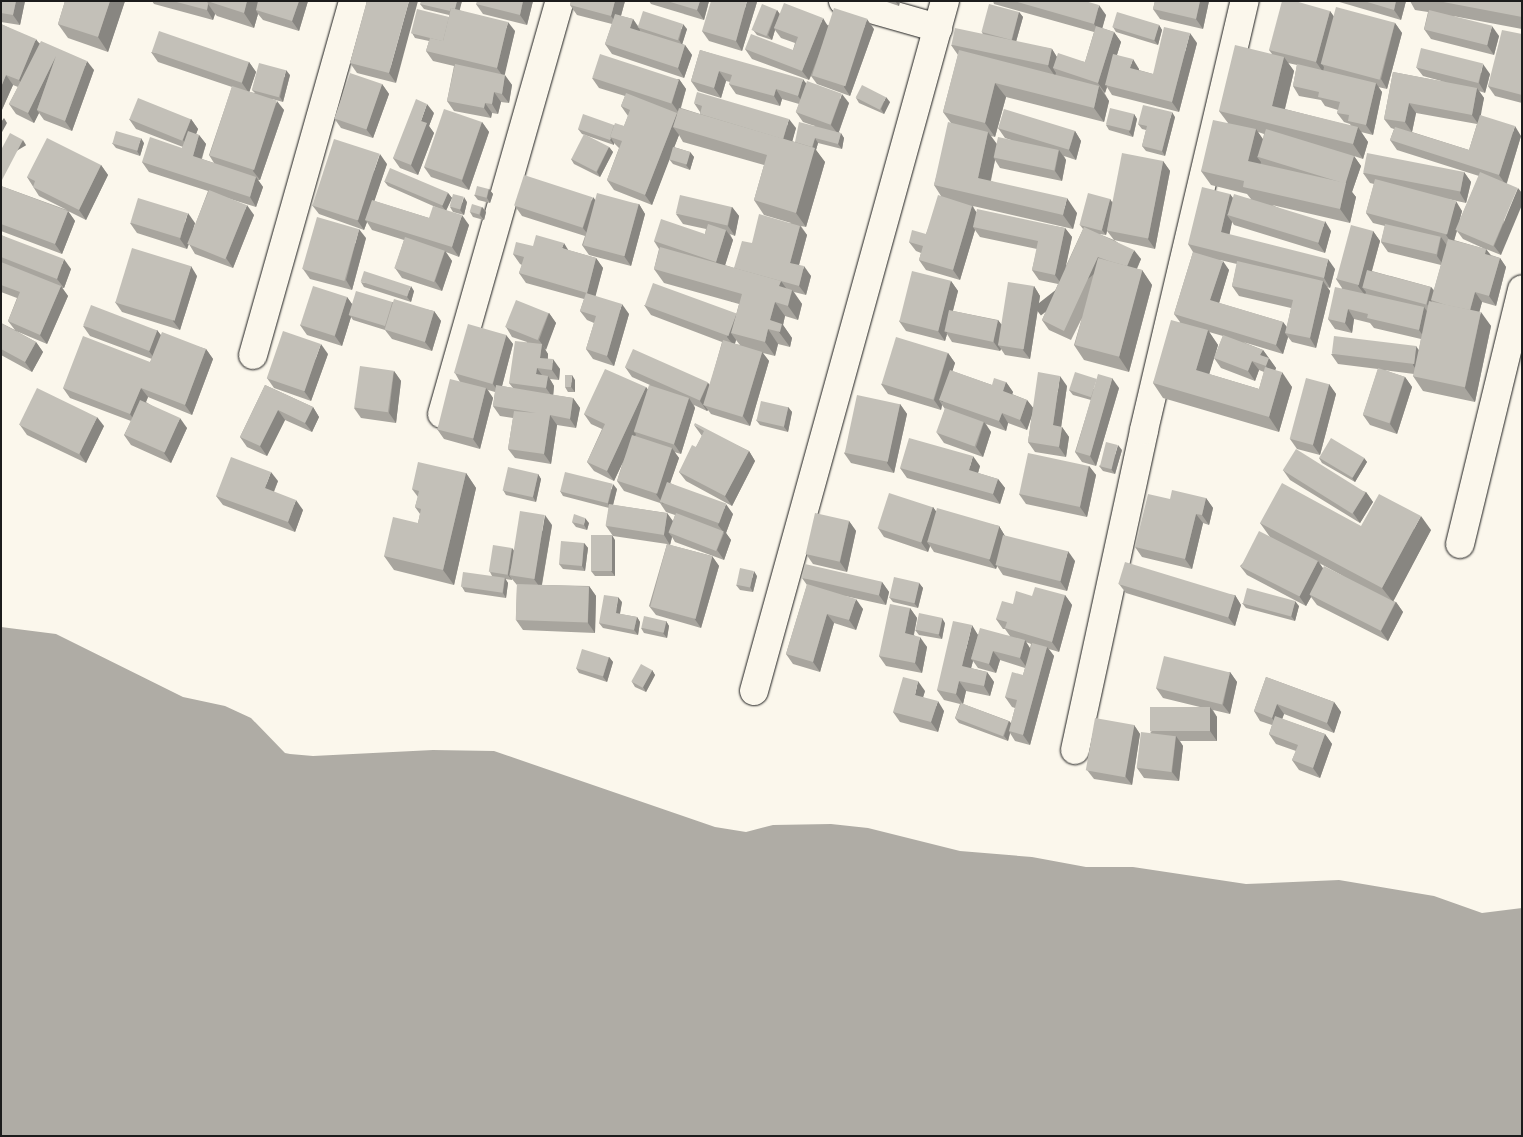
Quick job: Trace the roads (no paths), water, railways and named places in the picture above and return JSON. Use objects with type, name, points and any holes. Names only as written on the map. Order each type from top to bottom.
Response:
[{"type":"street","points":[[253,355],[353,1]]},
{"type":"street","points":[[441,418],[560,1]]},
{"type":"street","points":[[843,1],[938,28]]},
{"type":"street","points":[[754,691],[945,1]]},
{"type":"street","points":[[1075,750],[1144,430],[1245,1]]},
{"type":"street","points":[[1460,544],[1522,289]]}]
